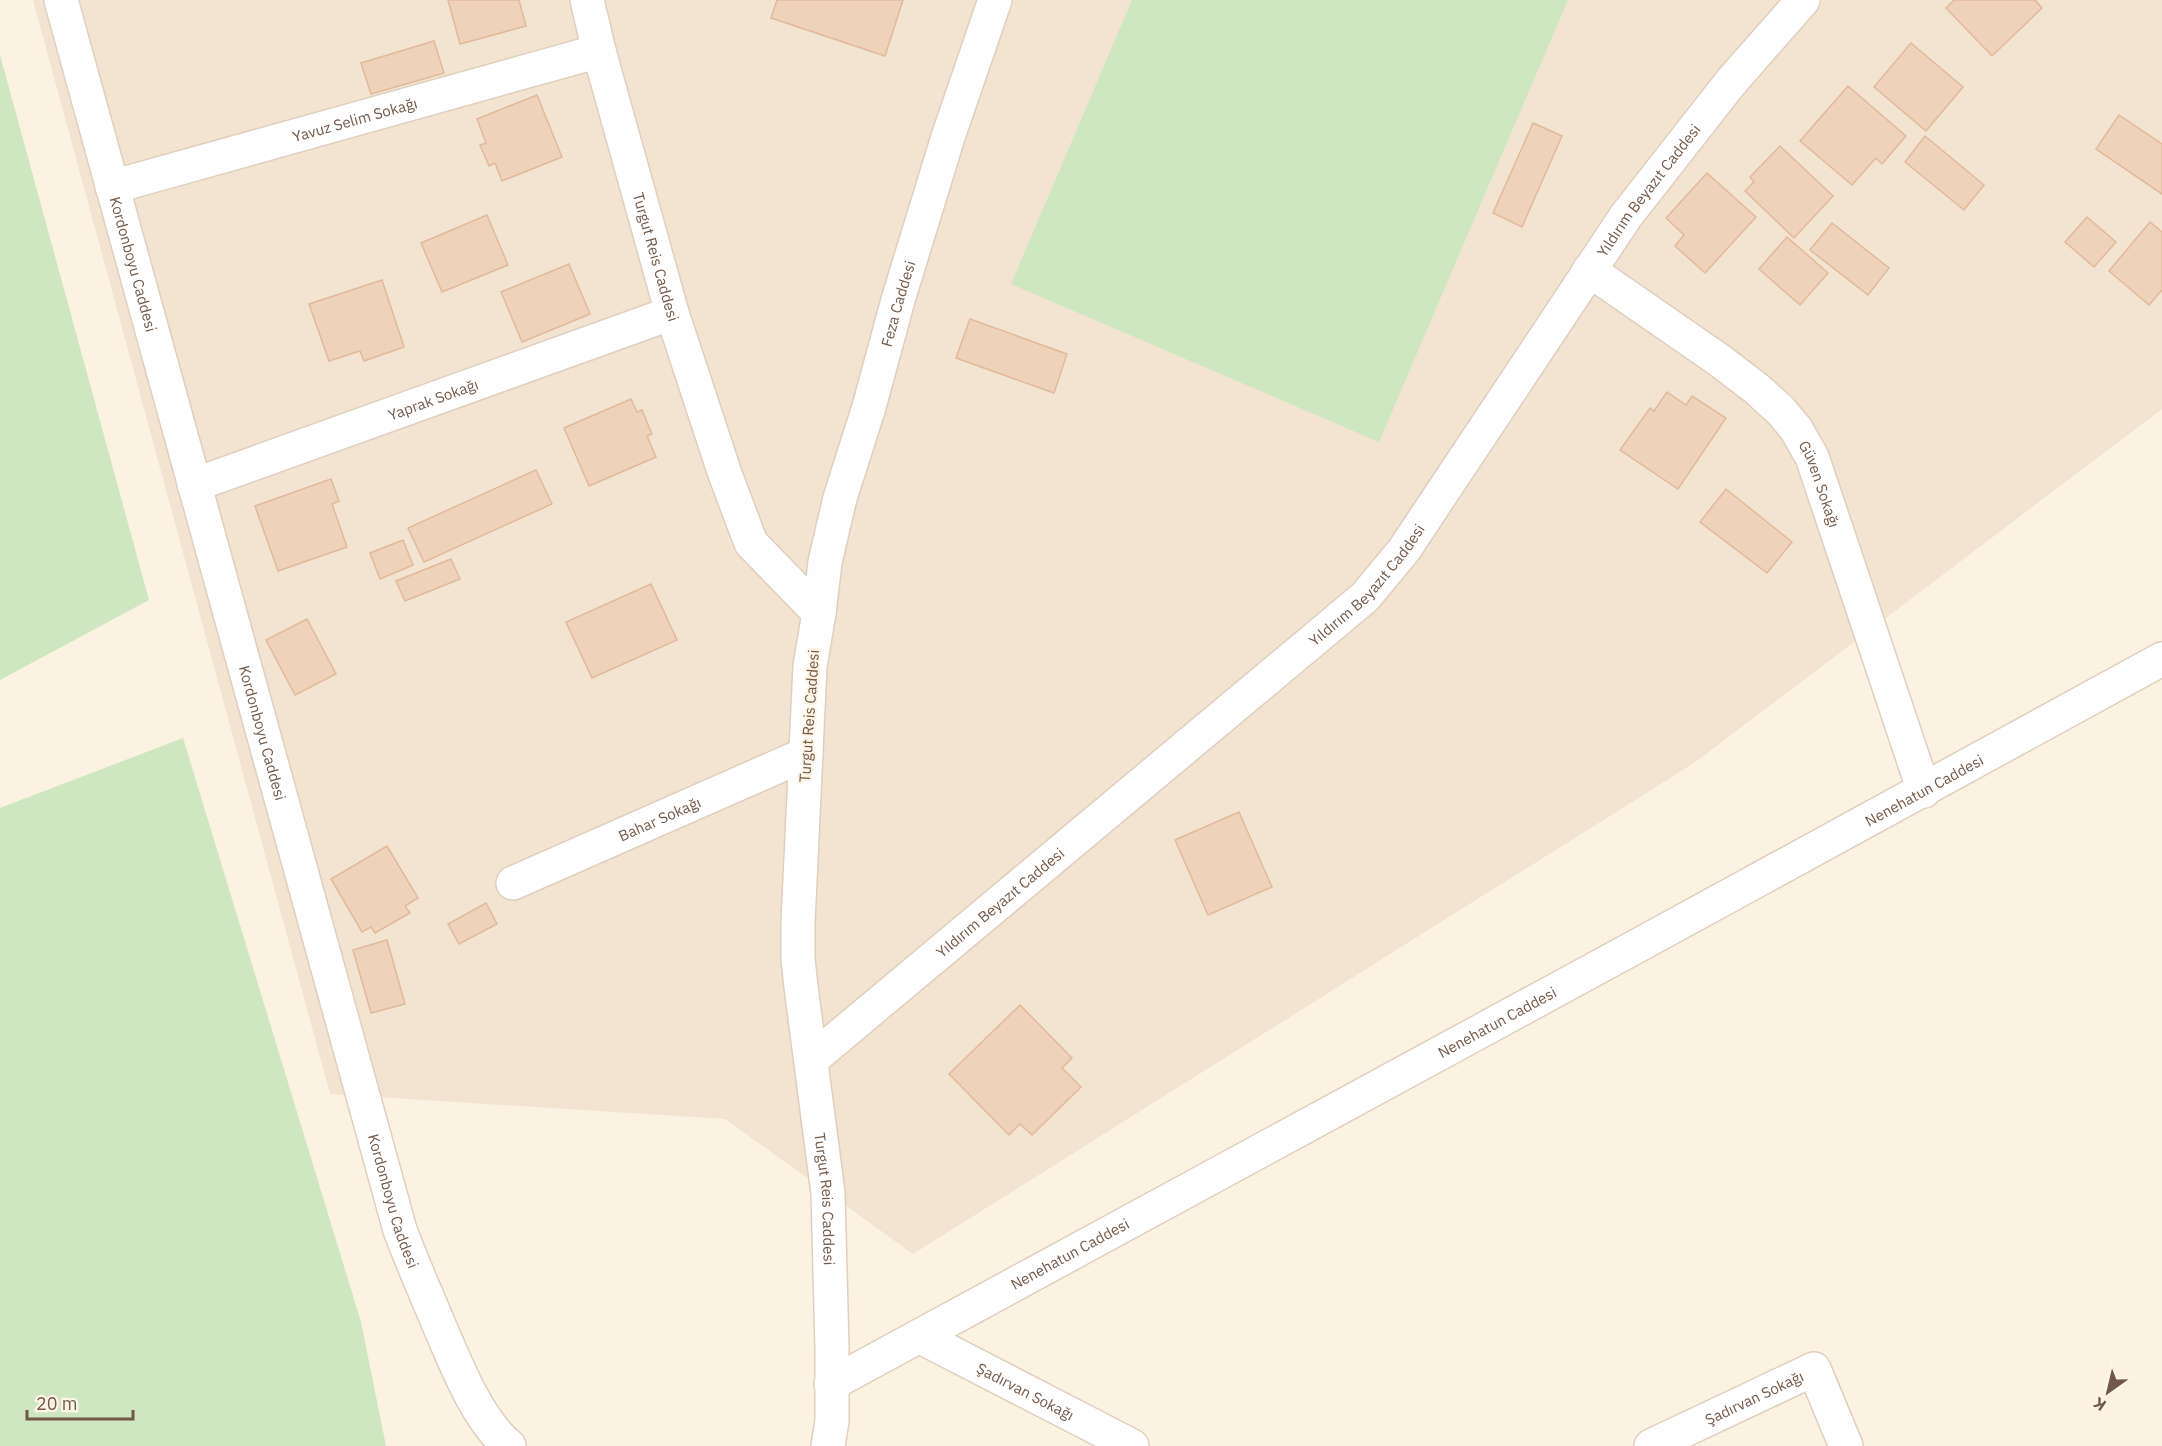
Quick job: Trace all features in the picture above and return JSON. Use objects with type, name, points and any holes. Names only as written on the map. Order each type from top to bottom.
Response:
[{"type":"street","name":"Kordonboyu Caddesi","points":[[61,0],[400,1230],[421,1286],[459,1373],[495,1435],[509,1446]]},
{"type":"street","name":"Turgut Reis Caddesi","points":[[587,0],[672,313],[725,474],[751,543],[819,613],[810,666],[798,959],[828,1193],[832,1328],[831,1421],[828,1446]]},
{"type":"street","name":"Feza Caddesi","points":[[819,613],[825,562],[840,498],[948,137],[995,0]]},
{"type":"street","name":"Yıldırım Beyazıt Caddesi","points":[[811,1060],[1365,597],[1404,550],[1626,216],[1731,82],[1803,0]]},
{"type":"street","name":"Yavuz Selim Sokağı","points":[[112,187],[599,51]]},
{"type":"street","name":"Güven Sokağı","points":[[1589,270],[1757,389],[1796,429],[1812,457],[1924,791]]},
{"type":"street","name":"Yaprak Sokağı","points":[[194,485],[672,313]]},
{"type":"street","name":"Nenehatun Caddesi","points":[[831,1384],[1616,956],[1924,791],[2162,658]]},
{"type":"street","name":"Bahar Sokağı","points":[[513,883],[806,754]]},
{"type":"street","name":"Şadırvan Sokağı","points":[[919,1336],[1132,1446]]},
{"type":"street","name":"Şadırvan Sokağı","points":[[1651,1446],[1814,1369],[1846,1446]]},
{"type":"shaded area","points":[[33,0],[2162,0],[2162,409],[1694,763],[913,1254],[725,1119],[330,1094]]},
{"type":"green space","points":[[1132,0],[1568,0],[1379,442],[1011,284]]},
{"type":"green space","points":[[0,55],[149,600],[0,680]]},
{"type":"green space","points":[[183,738],[361,1322],[386,1446],[0,1446],[0,808]]},
{"type":"building","points":[[448,0],[519,0],[526,26],[460,44]]},
{"type":"building","points":[[777,0],[903,0],[885,56],[771,18]]},
{"type":"building","points":[[1954,0],[2035,0],[2042,8],[1992,56],[1946,8]]},
{"type":"building","points":[[434,41],[444,73],[371,94],[361,63]]},
{"type":"building","points":[[1911,43],[1963,87],[1926,131],[1874,87]]},
{"type":"building","points":[[1848,86],[1906,136],[1882,164],[1876,158],[1852,185],[1800,141]]},
{"type":"building","points":[[537,95],[562,157],[502,181],[495,163],[489,166],[480,145],[486,143],[477,119]]},
{"type":"building","points":[[2119,115],[2162,144],[2162,194],[2096,149]]},
{"type":"building","points":[[1533,123],[1562,136],[1522,227],[1493,213]]},
{"type":"building","points":[[1925,136],[1984,185],[1964,210],[1905,162]]},
{"type":"building","points":[[1780,146],[1833,196],[1794,238],[1745,191],[1754,182],[1750,177]]},
{"type":"building","points":[[1707,173],[1756,217],[1705,273],[1675,246],[1684,235],[1666,218]]},
{"type":"building","points":[[487,215],[508,265],[442,292],[421,243]]},
{"type":"building","points":[[2087,217],[2116,242],[2094,267],[2065,242]]},
{"type":"building","points":[[2150,222],[2162,232],[2162,290],[2149,305],[2109,271]]},
{"type":"building","points":[[1832,223],[1889,268],[1868,295],[1810,250]]},
{"type":"building","points":[[1787,237],[1828,273],[1800,305],[1759,269]]},
{"type":"building","points":[[569,264],[590,314],[522,342],[501,292]]},
{"type":"building","points":[[382,280],[404,347],[364,361],[360,351],[329,361],[309,304]]},
{"type":"building","points":[[970,319],[1067,354],[1054,393],[956,358]]},
{"type":"building","points":[[1667,392],[1686,405],[1692,396],[1726,418],[1678,489],[1620,450],[1650,408],[1654,411]]},
{"type":"building","points":[[631,399],[637,412],[642,410],[652,434],[647,436],[656,457],[589,486],[564,428]]},
{"type":"building","points":[[536,470],[552,504],[424,562],[408,528]]},
{"type":"building","points":[[331,479],[339,501],[332,504],[347,547],[278,571],[255,506]]},
{"type":"building","points":[[1726,489],[1792,542],[1767,573],[1700,522]]},
{"type":"building","points":[[403,540],[413,565],[380,579],[370,553]]},
{"type":"building","points":[[451,559],[460,579],[405,601],[396,581]]},
{"type":"building","points":[[651,584],[677,640],[592,678],[566,622]]},
{"type":"building","points":[[307,619],[336,674],[295,695],[266,640]]},
{"type":"building","points":[[1239,812],[1272,887],[1208,915],[1175,840]]},
{"type":"building","points":[[387,846],[418,898],[405,906],[410,913],[375,933],[371,927],[362,932],[331,879]]},
{"type":"building","points":[[486,903],[497,924],[459,944],[448,924]]},
{"type":"building","points":[[387,940],[405,1004],[371,1013],[353,950]]},
{"type":"building","points":[[1020,1005],[1072,1058],[1062,1068],[1081,1087],[1032,1135],[1020,1124],[1009,1135],[949,1074]]}]
